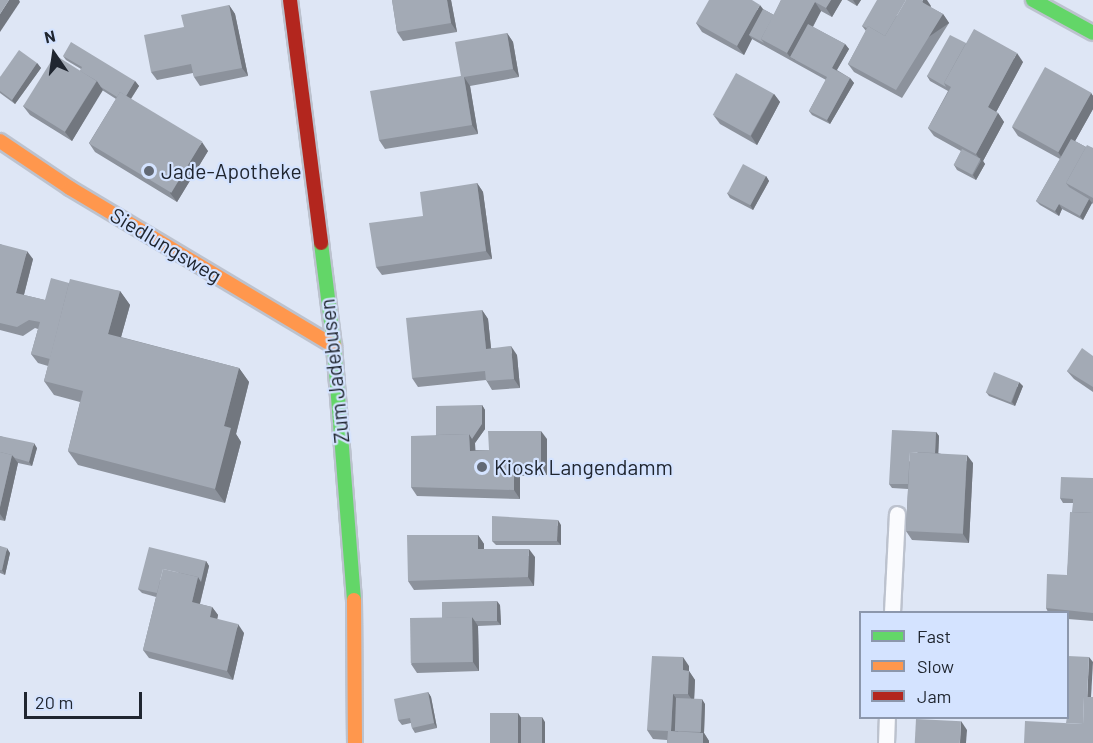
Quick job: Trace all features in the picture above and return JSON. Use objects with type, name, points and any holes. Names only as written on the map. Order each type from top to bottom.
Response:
[{"type":"street","name":"Zum Jadebusen","points":[[290,0],[334,346],[356,624],[355,743]]},
{"type":"street","points":[[1033,0],[1093,33]]},
{"type":"street","name":"Siedlungsweg","points":[[0,141],[70,188],[334,346]]},
{"type":"lane","points":[[892,611],[897,514]]},
{"type":"lane","points":[[886,743],[887,719]]},
{"type":"building","points":[[0,0],[9,0],[0,14]]},
{"type":"building","points":[[392,0],[447,0],[451,23],[397,32]]},
{"type":"building","points":[[709,0],[752,0],[760,5],[737,46],[696,23]]},
{"type":"building","points":[[781,0],[831,0],[826,8],[815,2],[787,53],[761,39]]},
{"type":"building","points":[[877,0],[906,0],[885,36],[868,26],[867,28],[862,26]]},
{"type":"building","points":[[906,0],[923,0],[922,2],[943,14],[896,90],[848,64],[868,26],[885,36]]},
{"type":"building","points":[[229,5],[242,68],[194,77],[191,64],[151,72],[144,35],[184,27],[181,15]]},
{"type":"building","points":[[763,9],[774,15],[761,39],[764,43],[749,35]]},
{"type":"building","points":[[808,24],[845,44],[832,68],[850,78],[827,120],[809,111],[827,77],[790,57]]},
{"type":"building","points":[[974,29],[1017,53],[988,107],[998,113],[976,154],[928,128],[951,87],[944,83]]},
{"type":"building","points":[[507,33],[513,69],[464,77],[472,125],[379,140],[370,91],[461,76],[455,42]]},
{"type":"building","points":[[950,35],[966,43],[944,83],[946,87],[927,76]]},
{"type":"building","points":[[71,42],[135,81],[126,96],[120,92],[117,97],[101,87],[97,81],[80,71],[82,67],[63,56]]},
{"type":"building","points":[[19,50],[37,63],[12,100],[0,91],[0,77]]},
{"type":"building","points":[[55,55],[97,81],[65,132],[23,106]]},
{"type":"building","points":[[1045,67],[1091,93],[1058,152],[1012,126]]},
{"type":"building","points":[[736,73],[774,94],[750,136],[713,115]]},
{"type":"building","points":[[120,92],[202,141],[171,193],[89,143]]},
{"type":"building","points":[[1071,139],[1086,147],[1066,183],[1089,199],[1080,216],[1059,204],[1055,211],[1036,201]]},
{"type":"building","points":[[1087,145],[1093,148],[1093,198],[1066,183]]},
{"type":"building","points":[[962,149],[981,159],[972,175],[954,165]]},
{"type":"building","points":[[743,164],[766,176],[750,205],[728,193]]},
{"type":"building","points":[[477,183],[486,251],[376,267],[369,223],[423,216],[420,192]]},
{"type":"building","points":[[0,244],[27,251],[16,293],[45,300],[51,278],[69,283],[50,359],[31,354],[40,322],[29,320],[17,327],[0,323]]},
{"type":"building","points":[[70,279],[120,291],[108,334],[239,368],[224,426],[231,428],[215,489],[68,451],[83,391],[44,381]]},
{"type":"building","points":[[482,310],[486,349],[511,346],[514,379],[486,381],[485,371],[412,378],[406,318]]},
{"type":"building","points":[[1082,348],[1093,356],[1093,387],[1067,371]]},
{"type":"building","points":[[994,372],[1019,382],[1011,403],[986,392]]},
{"type":"building","points":[[482,405],[482,424],[472,439],[469,434],[436,435],[436,406]]},
{"type":"building","points":[[892,430],[936,432],[935,453],[910,452],[908,484],[889,484]]},
{"type":"building","name":"Kiosk Langendamm","points":[[488,431],[541,431],[541,467],[514,467],[514,490],[411,487],[411,436],[469,434],[470,451],[489,450]]},
{"type":"building","points":[[0,436],[34,443],[29,462],[0,452]]},
{"type":"building","points":[[0,452],[12,455],[0,507]]},
{"type":"building","points":[[910,452],[967,455],[963,534],[906,531]]},
{"type":"building","points":[[1061,477],[1093,478],[1093,513],[1073,512],[1073,499],[1060,498]]},
{"type":"building","points":[[1070,512],[1093,513],[1093,613],[1046,608],[1047,574],[1067,575]]},
{"type":"building","points":[[492,516],[558,520],[557,541],[492,541]]},
{"type":"building","points":[[407,535],[478,535],[478,549],[529,549],[528,577],[408,581]]},
{"type":"building","points":[[0,546],[7,548],[2,570],[0,570]]},
{"type":"building","points":[[149,547],[206,561],[201,582],[198,577],[163,569],[157,593],[138,589]]},
{"type":"building","points":[[163,569],[198,577],[192,602],[212,607],[210,617],[238,624],[227,671],[143,650]]},
{"type":"building","points":[[497,601],[497,621],[475,621],[472,617],[442,618],[442,602]]},
{"type":"building","points":[[472,617],[473,662],[411,663],[410,618]]},
{"type":"building","points":[[652,656],[683,657],[683,670],[689,671],[688,694],[673,694],[671,731],[703,733],[703,743],[667,743],[668,731],[647,730]]},
{"type":"building","points":[[1069,656],[1089,657],[1083,724],[1066,723],[1067,719],[1069,719]]},
{"type":"building","points":[[428,692],[434,723],[412,728],[410,718],[398,720],[394,699]]},
{"type":"building","points":[[1084,697],[1093,697],[1093,743],[1024,743],[1025,721],[1083,724]]},
{"type":"building","points":[[676,698],[702,699],[701,732],[675,731]]},
{"type":"building","points":[[490,713],[518,713],[518,743],[490,743]]},
{"type":"building","points":[[521,717],[542,717],[542,743],[521,743]]},
{"type":"building","points":[[916,719],[961,721],[960,743],[915,743]]},
{"type":"traffic: fast","points":[[1033,0],[1093,33]]},
{"type":"traffic: fast","points":[[321,243],[334,346],[354,600]]},
{"type":"traffic: slow","points":[[0,141],[70,188],[334,346]]},
{"type":"traffic: slow","points":[[354,600],[355,743]]},
{"type":"traffic: jam","points":[[290,0],[321,243]]},
{"type":"place","name":"Jade-Apotheke","points":[[149,171]]},
{"type":"place","name":"Kiosk Langendamm","points":[[482,467]]}]
